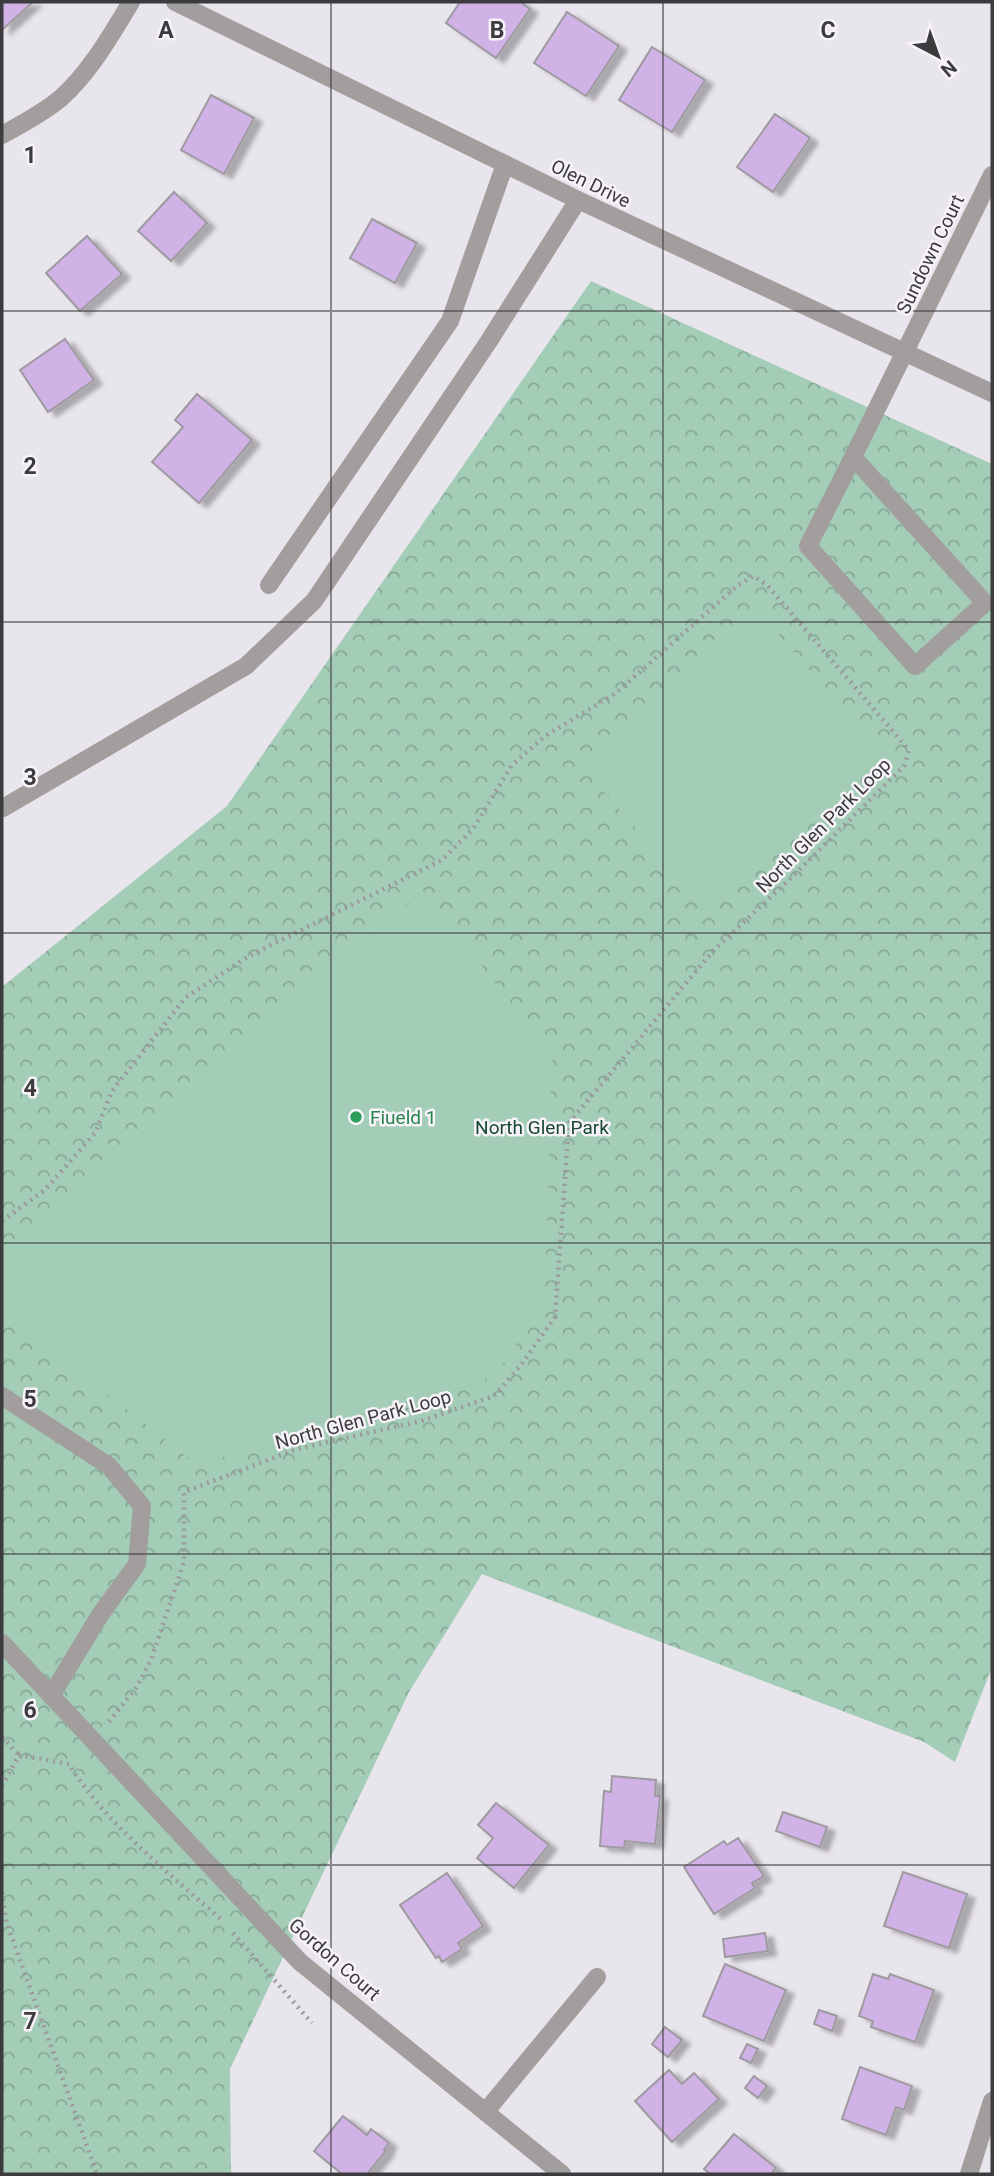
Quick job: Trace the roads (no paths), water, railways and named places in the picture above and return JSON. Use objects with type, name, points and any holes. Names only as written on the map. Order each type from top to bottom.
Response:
[{"type":"street","points":[[2,135],[30,120],[62,97],[90,66],[131,2]]},
{"type":"street","name":"Olen Drive","points":[[175,2],[578,200],[992,393]]},
{"type":"street","points":[[269,585],[450,321],[505,164]]},
{"type":"street","name":"Sundown Court","points":[[853,457],[985,603],[915,666],[808,546],[992,174]]},
{"type":"street","points":[[3,808],[246,666],[314,601],[489,341],[578,200]]},
{"type":"street","points":[[2,1396],[108,1466],[142,1506],[137,1564],[100,1615],[51,1696]]},
{"type":"street","name":"Gordon Court","points":[[2,1643],[300,1962],[562,2174]]},
{"type":"street","points":[[486,2111],[597,1977]]},
{"type":"street","points":[[969,2174],[992,2101]]},
{"type":"place","name":"Fiueld 1","points":[[356,1117]]},
{"type":"park label","name":"North Glen Park","points":[[542,1127]]}]
